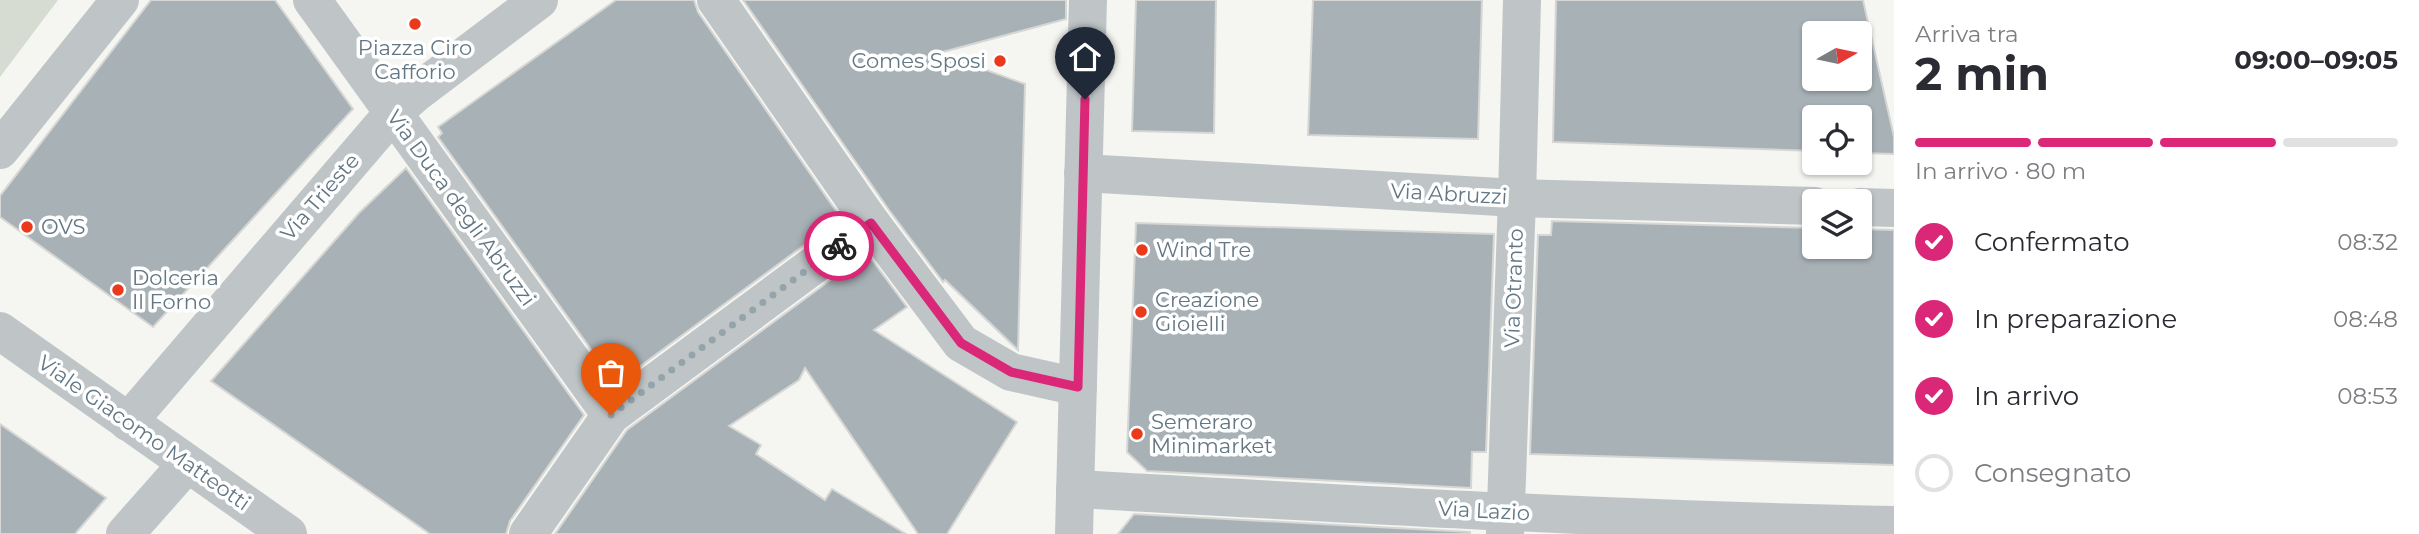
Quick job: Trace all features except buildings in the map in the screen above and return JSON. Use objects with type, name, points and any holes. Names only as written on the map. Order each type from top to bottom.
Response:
[{"type":"street","points":[[0,150],[120,0]]},
{"type":"street","name":"Via Duca degli Abruzzi","points":[[312,0],[611,415]]},
{"type":"street","name":"Via Trieste","points":[[128,422],[393,113],[539,0]]},
{"type":"street","points":[[716,0],[871,223],[961,343],[1011,372],[1078,387]]},
{"type":"street","points":[[1074,534],[1088,0]]},
{"type":"street","name":"Via Otranto","points":[[1505,523],[1522,0]]},
{"type":"street","name":"Via Abruzzi","points":[[1083,173],[1517,198],[1802,206]]},
{"type":"street","points":[[1872,207],[1894,208]]},
{"type":"street","points":[[528,534],[611,415],[871,223]]},
{"type":"street","name":"Viale Giacomo Matteotti","points":[[0,331],[288,534]]},
{"type":"street","points":[[125,534],[187,464]]},
{"type":"street","name":"Via Lazio","points":[[1075,489],[1505,523],[1753,528],[1894,525]]},
{"type":"shaded area","points":[[0,0],[58,0],[0,77]]},
{"type":"way so far","points":[[611,415],[839,246]]},
{"type":"place","name":"Piazza Ciro Cafforio","points":[[415,24]]},
{"type":"place","name":"Comes Sposi","points":[[1000,61]]},
{"type":"place","name":"OVS","points":[[27,227]]},
{"type":"place","name":"Wind Tre","points":[[1142,250]]},
{"type":"place","name":"Dolceria Il Forno","points":[[118,290]]},
{"type":"place","name":"Creazione Gioielli","points":[[1141,312]]},
{"type":"place","name":"Semeraro Minimarket","points":[[1137,434]]},
{"type":"route","points":[[839,246],[871,223],[961,343],[1011,372],[1078,387],[1085,99]]}]
